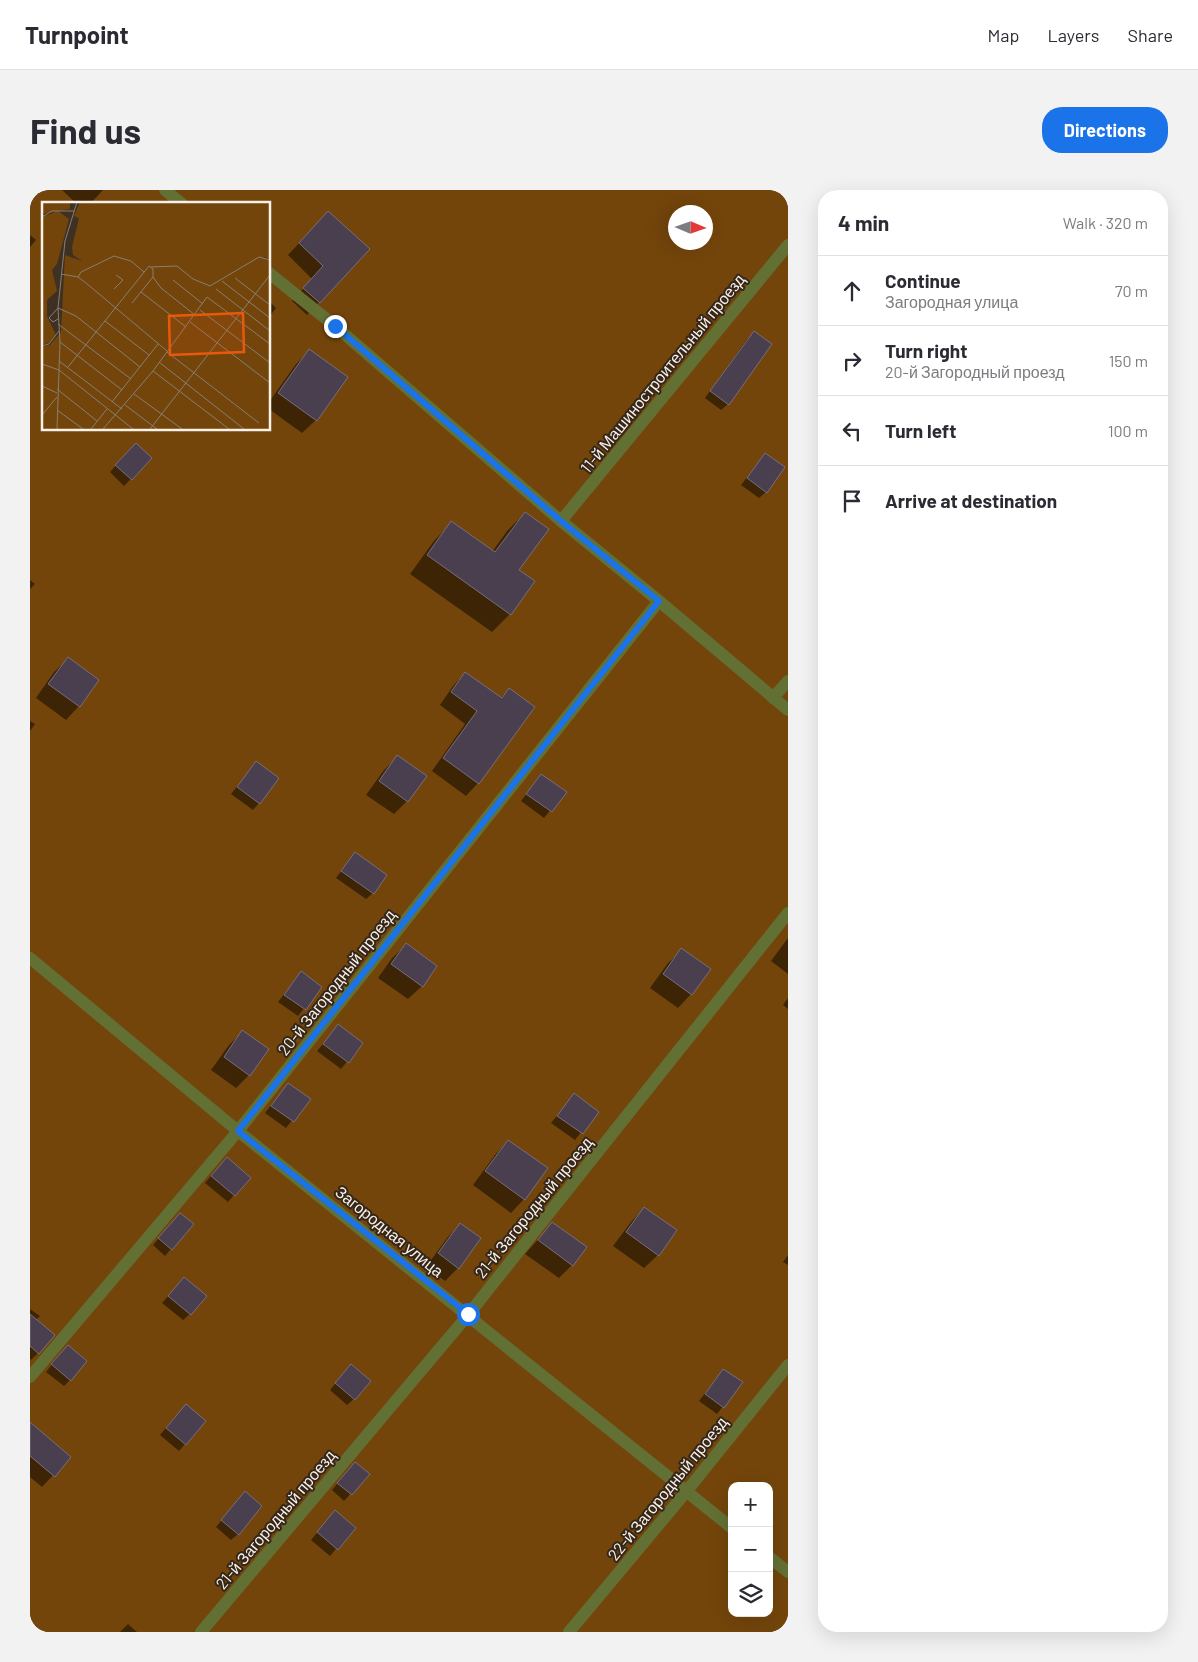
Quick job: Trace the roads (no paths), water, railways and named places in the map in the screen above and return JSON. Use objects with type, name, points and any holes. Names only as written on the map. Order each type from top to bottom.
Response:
[{"type":"street","points":[[165,190],[180,202]]},
{"type":"street","name":"11-й Машиностроительный проезд","points":[[561,521],[788,245]]},
{"type":"street","points":[[270,274],[335,326],[561,521],[788,710]]},
{"type":"street","name":"20-й Загородный проезд","points":[[30,1377],[238,1131],[659,601]]},
{"type":"street","points":[[773,698],[788,681]]},
{"type":"street","name":"21-й Загородный проезд","points":[[201,1632],[468,1314],[788,913]]},
{"type":"street","name":"Загородная улица","points":[[30,958],[238,1131],[731,1527]]},
{"type":"street","name":"22-й Загородный проезд","points":[[569,1632],[686,1492],[788,1365]]},
{"type":"street","points":[[773,1560],[788,1572]]}]
